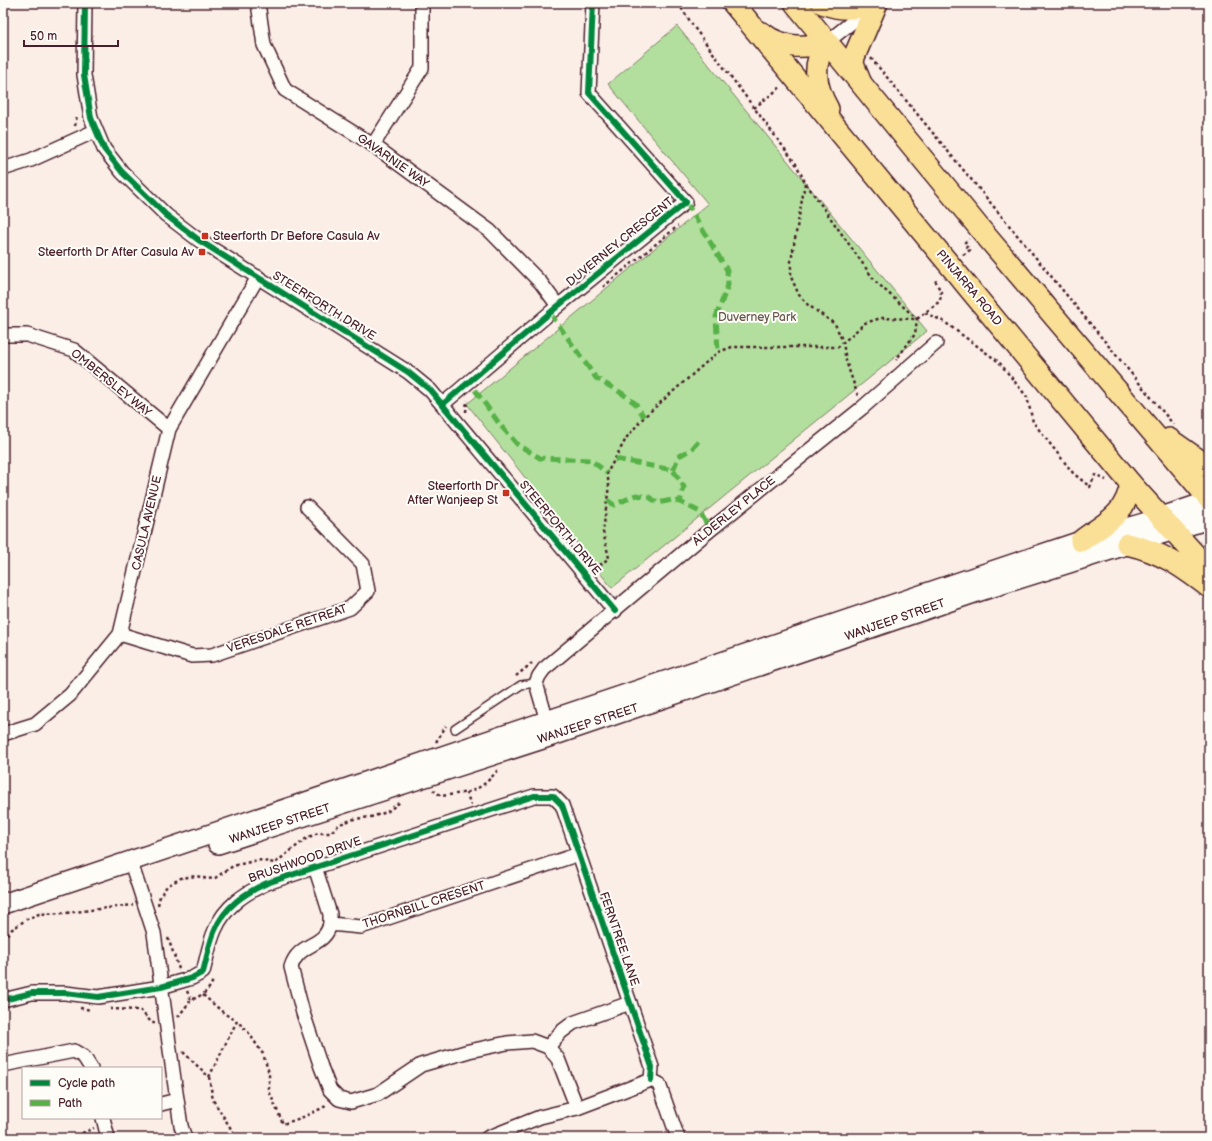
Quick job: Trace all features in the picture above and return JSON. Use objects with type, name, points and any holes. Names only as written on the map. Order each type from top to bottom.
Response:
[{"type":"main road","name":"PINJARRA ROAD","points":[[733,3],[844,138],[1122,484],[1167,524],[1209,570]]},
{"type":"main road","points":[[795,3],[1209,500],[1167,524]]},
{"type":"main road","points":[[822,3],[837,9],[857,8],[875,3]]},
{"type":"main road","points":[[861,83],[855,72],[854,57],[875,3]]},
{"type":"main road","points":[[750,24],[778,43],[805,46],[827,42]]},
{"type":"main road","points":[[827,42],[818,57],[818,85],[823,100],[844,138]]},
{"type":"main road","points":[[1136,413],[1179,448],[1209,467]]},
{"type":"main road","points":[[1081,541],[1122,510],[1128,498],[1122,484]]},
{"type":"main road","points":[[1167,524],[1209,519]]},
{"type":"main road","name":"WANJEEP STREET","points":[[3,904],[132,866],[549,728],[978,583],[1081,541],[1167,524]]},
{"type":"main road","name":"WANJEEP STREET","points":[[978,583],[1127,544],[1167,524]]},
{"type":"main road","points":[[1127,544],[1158,553],[1183,568],[1209,587]]},
{"type":"main road","name":"WANJEEP STREET","points":[[3,917],[132,866]]},
{"type":"street","name":"STEERFORTH DRIVE","points":[[85,3],[84,75],[90,112],[95,131],[112,160],[166,215],[200,241],[408,372],[430,390],[614,611]]},
{"type":"street","name":"GAVARNIE WAY","points":[[258,3],[264,45],[285,90],[373,144],[490,231],[541,283],[558,306]]},
{"type":"street","points":[[373,144],[422,68],[422,3]]},
{"type":"street","name":"DUVERNEY CRESCENT","points":[[443,404],[558,306],[686,202],[589,93],[593,3]]},
{"type":"street","points":[[827,42],[875,3]]},
{"type":"street","points":[[3,169],[31,160],[95,131]]},
{"type":"street","name":"CASULA AVENUE","points":[[3,734],[35,724],[70,696],[120,634],[168,429],[258,277]]},
{"type":"street","name":"OMBERSLEY WAY","points":[[3,335],[27,335],[74,350],[168,429]]},
{"type":"street","name":"ALDERLEY PLACE","points":[[536,683],[538,676],[544,670],[710,530],[862,408],[936,343]]},
{"type":"street","name":"VERESDALE RETREAT","points":[[120,634],[192,656],[212,655],[350,608],[368,591],[363,564],[307,508]]},
{"type":"street","points":[[536,683],[549,728]]},
{"type":"street","name":"BRUSHWOOD DRIVE","points":[[3,1000],[32,993],[65,993],[98,997],[161,987],[192,978],[203,972],[215,929],[227,909],[245,893],[267,883],[534,796],[553,796],[562,805]]},
{"type":"street","name":"FERNTREE LANE","points":[[562,805],[652,1067],[651,1080]]},
{"type":"street","name":"THORNBILL CRESENT","points":[[330,924],[361,926],[579,854]]},
{"type":"street","points":[[132,866],[154,933],[177,1100],[185,1138]]},
{"type":"street","points":[[315,867],[330,914],[330,924],[325,936],[301,950],[293,961],[291,968],[303,1013],[321,1067],[330,1090],[339,1100],[351,1102],[378,1094],[421,1065],[507,1043],[532,1041],[548,1047],[558,1059],[577,1108]]},
{"type":"street","points":[[548,1047],[561,1032],[572,1023],[630,1003]]},
{"type":"street","points":[[3,1065],[74,1051],[84,1057],[90,1067]]},
{"type":"street","points":[[487,1138],[540,1117],[577,1108],[651,1080],[659,1084],[678,1138]]},
{"type":"street","points":[[162,1104],[177,1100]]},
{"type":"street","points":[[105,1120],[108,1138]]},
{"type":"lane","points":[[455,729],[521,684],[536,683]]},
{"type":"path","points":[[678,3],[796,164],[805,182],[875,281],[917,319]]},
{"type":"path","points":[[870,57],[1175,426]]},
{"type":"path","points":[[754,108],[784,84]]},
{"type":"path","points":[[805,182],[791,260],[791,277],[799,295],[808,305],[835,324],[843,342],[846,361],[862,408]]},
{"type":"path","points":[[598,291],[683,221]]},
{"type":"path","points":[[964,255],[970,250],[964,243],[973,236]]},
{"type":"path","points":[[586,576],[608,558],[603,532],[609,486],[607,473],[627,437],[644,417],[718,352],[732,347],[838,347],[865,323],[881,318],[917,319],[940,301],[941,292],[934,278]]},
{"type":"path","points":[[925,313],[943,320],[999,362],[1027,397],[1033,422],[1081,482],[1090,487],[1095,475],[1122,484]]},
{"type":"path","points":[[512,679],[535,660]]},
{"type":"path","points":[[3,939],[11,930],[27,919],[39,914],[103,909],[159,900]]},
{"type":"path","points":[[203,995],[212,1001],[225,1014],[237,1021],[248,1032],[263,1054],[269,1073],[269,1091],[283,1124],[306,1116],[339,1100]]},
{"type":"path","points":[[176,1021],[191,1000]]},
{"type":"path","points":[[208,1077],[237,1021]]},
{"type":"path","points":[[180,1049],[208,1077],[213,1100],[233,1132],[233,1138]]},
{"type":"path","points":[[71,1138],[105,1120]]},
{"type":"green space","name":"Duverney Park","points":[[677,26],[927,331],[612,588],[467,404],[708,204],[608,84]]},
{"type":"marked path","points":[[686,202],[727,270],[728,285],[716,317],[718,352]]},
{"type":"marked path","points":[[550,313],[596,378],[623,394],[636,404],[644,417]]},
{"type":"marked path","points":[[475,390],[501,426],[517,444],[540,458],[591,460],[607,473]]},
{"type":"marked path","points":[[673,470],[679,456],[692,449],[701,438]]},
{"type":"marked path","points":[[615,459],[673,470],[684,487],[680,502]]},
{"type":"marked path","points":[[607,500],[614,505],[636,495],[649,497],[658,503],[672,500],[680,502],[700,512],[710,530]]},
{"type":"cycle path","points":[[85,3],[84,75],[91,118],[104,149],[122,172],[166,215],[200,241],[408,372],[430,390],[615,611]]},
{"type":"cycle path","points":[[443,404],[558,306],[686,202],[589,93],[593,3]]},
{"type":"cycle path","points":[[3,1000],[32,993],[65,993],[98,997],[161,987],[192,978],[203,972],[213,935],[224,914],[236,901],[259,887],[267,883],[534,796],[553,796],[562,805],[652,1067],[651,1080]]},
{"type":"place","name":"Steerforth Dr Before Casula Av","points":[[205,236]]},
{"type":"place","name":"Steerforth Dr After Casula Av","points":[[202,252]]},
{"type":"place","name":"Steerforth Dr After Wanjeep St","points":[[506,493]]}]
